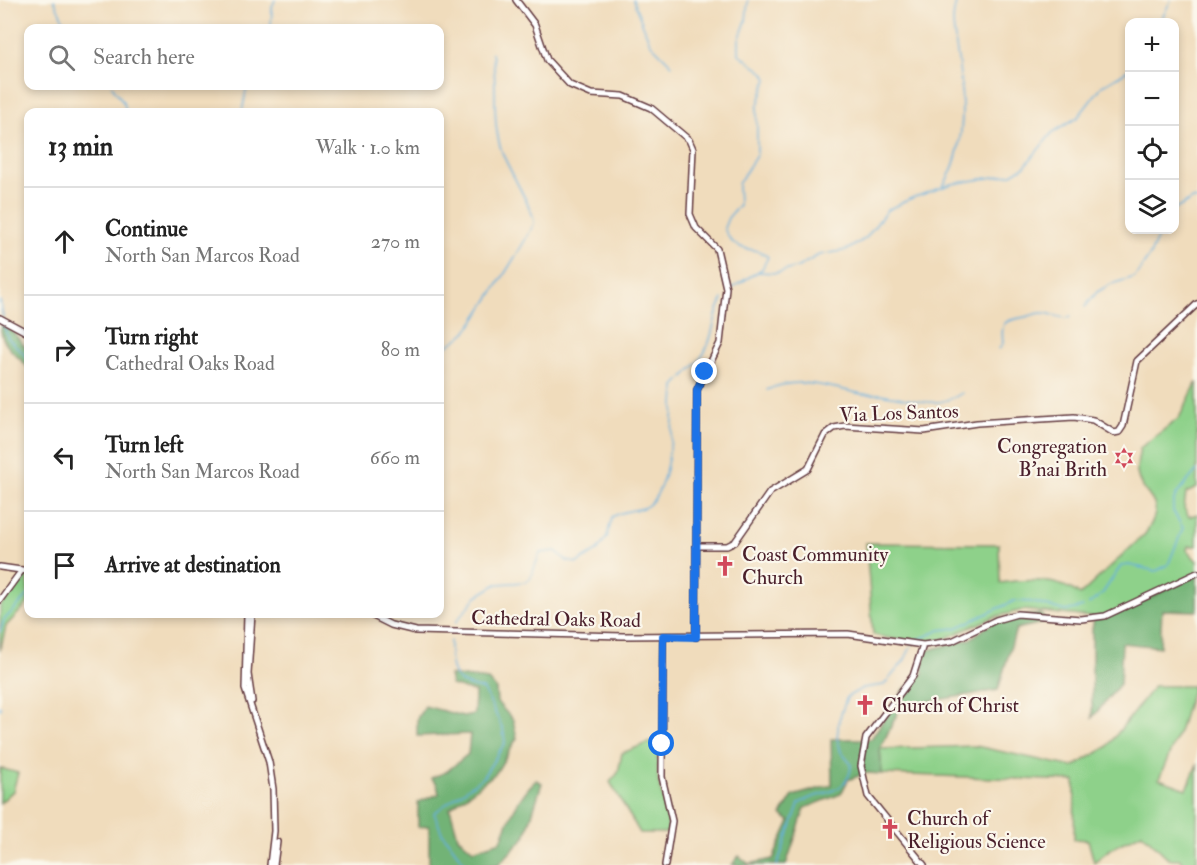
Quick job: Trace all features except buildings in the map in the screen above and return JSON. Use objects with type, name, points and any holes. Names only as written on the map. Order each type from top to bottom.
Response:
[{"type":"street","points":[[516,0],[535,25],[548,60],[570,85],[591,94],[623,96],[651,108],[689,140],[694,153],[689,202],[691,219],[717,249],[725,283],[726,300],[720,343],[697,390],[696,637]]},
{"type":"street","name":"Via Los Santos","points":[[696,546],[727,546],[735,542],[770,492],[808,469],[825,435],[839,427],[924,431],[978,423],[1074,417],[1093,420],[1114,433],[1120,431],[1137,361],[1197,304]]},
{"type":"street","points":[[0,318],[24,331]]},
{"type":"street","points":[[0,567],[24,571]]},
{"type":"street","points":[[0,600],[24,573]]},
{"type":"street","name":"Cathedral Oaks Road","points":[[377,618],[391,625],[416,631],[696,637],[848,634],[920,645],[952,641],[996,620],[1017,614],[1041,614],[1081,619],[1105,616],[1197,573]]},
{"type":"street","points":[[246,618],[245,689],[269,762],[274,795],[272,865]]},
{"type":"street","points":[[252,618],[249,685],[254,711],[272,763],[276,788],[277,831],[272,865]]},
{"type":"street","points":[[663,636],[662,777],[672,821],[666,865]]},
{"type":"street","points":[[920,645],[914,676],[869,733],[863,746],[861,766],[868,796],[924,865]]},
{"type":"green space","points":[[1,325],[12,331],[24,345],[24,363],[6,344],[1,333]]},
{"type":"green space","points":[[1197,382],[1197,488],[1186,493],[1184,508],[1189,517],[1197,514],[1197,546],[1188,546],[1187,550],[1197,561],[1197,574],[1128,609],[1100,618],[1023,610],[994,617],[942,640],[913,643],[873,635],[866,543],[999,544],[1000,583],[1042,581],[1062,585],[1080,595],[1145,534],[1152,522],[1155,506],[1137,473],[1140,448],[1179,418]]},
{"type":"green space","points":[[1197,574],[1197,611],[1162,610],[1160,647],[1122,643],[1120,684],[1092,718],[1094,619],[1128,609]]},
{"type":"green space","points":[[24,577],[24,607],[6,626],[0,651],[0,606]]},
{"type":"green space","points":[[1041,614],[1047,622],[1016,629],[998,690],[901,706],[880,749],[882,774],[866,773],[848,780],[841,794],[805,808],[786,865],[732,865],[739,856],[749,864],[773,859],[790,821],[781,815],[793,796],[832,785],[831,739],[871,739],[904,689],[923,673],[925,651],[970,639],[998,619]]},
{"type":"green space","points":[[449,675],[488,680],[496,689],[497,702],[513,720],[517,738],[496,773],[450,808],[458,837],[473,850],[501,841],[524,793],[536,780],[542,783],[525,837],[498,865],[429,865],[429,826],[418,827],[418,802],[439,794],[437,784],[431,778],[446,772],[468,754],[470,734],[417,736],[417,718],[425,706],[463,716],[474,714],[475,692],[451,685]]},
{"type":"green space","points":[[1154,686],[1193,686],[1180,729],[1159,779],[1187,789],[1197,764],[1197,865],[1186,865],[1179,859],[1169,859],[1142,833],[1112,848],[1094,862],[1088,840],[1074,839],[1075,781],[882,774],[880,749],[976,746],[1073,767],[1107,747]]},
{"type":"green space","points":[[658,739],[658,778],[668,818],[667,833],[640,833],[610,782],[618,773],[622,753]]},
{"type":"green space","points":[[0,768],[18,773],[13,791],[0,803]]},
{"type":"waterway","points":[[54,0],[65,24]]},
{"type":"waterway","points":[[271,24],[272,7],[275,0]]},
{"type":"waterway","points":[[633,0],[650,43],[672,65]]},
{"type":"waterway","points":[[729,290],[762,269],[768,257],[763,253],[740,247],[734,243],[724,228],[728,218],[739,205],[738,184],[757,154],[757,108],[767,79],[764,73],[739,54],[739,40],[746,21],[748,0]]},
{"type":"waterway","points":[[943,186],[957,154],[962,118],[961,81],[953,23],[957,0]]},
{"type":"waterway","points":[[1162,18],[1171,0]]},
{"type":"waterway","points":[[444,348],[471,326],[534,223],[530,209],[498,140],[492,53]]},
{"type":"waterway","points":[[758,272],[777,273],[798,267],[819,255],[847,250],[866,238],[887,210],[912,198],[952,184],[1012,174],[1025,166],[1052,133],[1078,117],[1102,86],[1125,72]]},
{"type":"waterway","points":[[115,90],[125,108]]},
{"type":"waterway","points":[[243,108],[246,90]]},
{"type":"waterway","points":[[1179,207],[1193,199],[1197,200]]},
{"type":"waterway","points":[[1085,307],[1097,292],[1111,284],[1135,277],[1150,255],[1159,234]]},
{"type":"waterway","points":[[456,622],[477,596],[497,584],[525,582],[530,579],[540,553],[556,551],[567,561],[577,563],[598,550],[607,537],[612,517],[644,508],[655,498],[661,485],[670,450],[675,386],[698,362],[705,351],[723,299]]},
{"type":"waterway","points":[[0,301],[3,317]]},
{"type":"waterway","points":[[999,349],[1003,343],[1002,329],[1006,322],[1041,313],[1064,318],[1071,317]]},
{"type":"waterway","points":[[3,323],[8,338],[24,354]]},
{"type":"waterway","points":[[767,390],[791,383],[803,383],[925,402],[944,401],[962,393]]},
{"type":"waterway","points":[[1089,604],[1102,594],[1121,566],[1129,565],[1156,571],[1168,565],[1183,528],[1173,511],[1173,503],[1176,495],[1197,470]]},
{"type":"waterway","points":[[0,632],[4,620],[24,599]]},
{"type":"waterway","points":[[915,641],[940,630],[956,628],[1014,601],[1031,602],[1066,611],[1083,607]]},
{"type":"waterway","points":[[450,641],[453,672],[465,684],[484,690],[503,729],[505,743],[483,777],[434,813],[442,833],[466,865]]},
{"type":"waterway","points":[[777,865],[799,804],[839,788],[849,775],[851,764],[841,752],[837,738],[839,720],[847,697],[863,688],[884,685],[904,661],[912,645]]},
{"type":"place","name":"Congregation B'nai Brith","points":[[1124,458]]},
{"type":"place","name":"Coast Community Church","points":[[725,566]]},
{"type":"place","name":"Church of Christ","points":[[865,705]]},
{"type":"place","name":"Church of Religious Science","points":[[890,829]]},
{"type":"route","points":[[662,744],[663,636],[696,637],[697,390],[705,372]]}]
